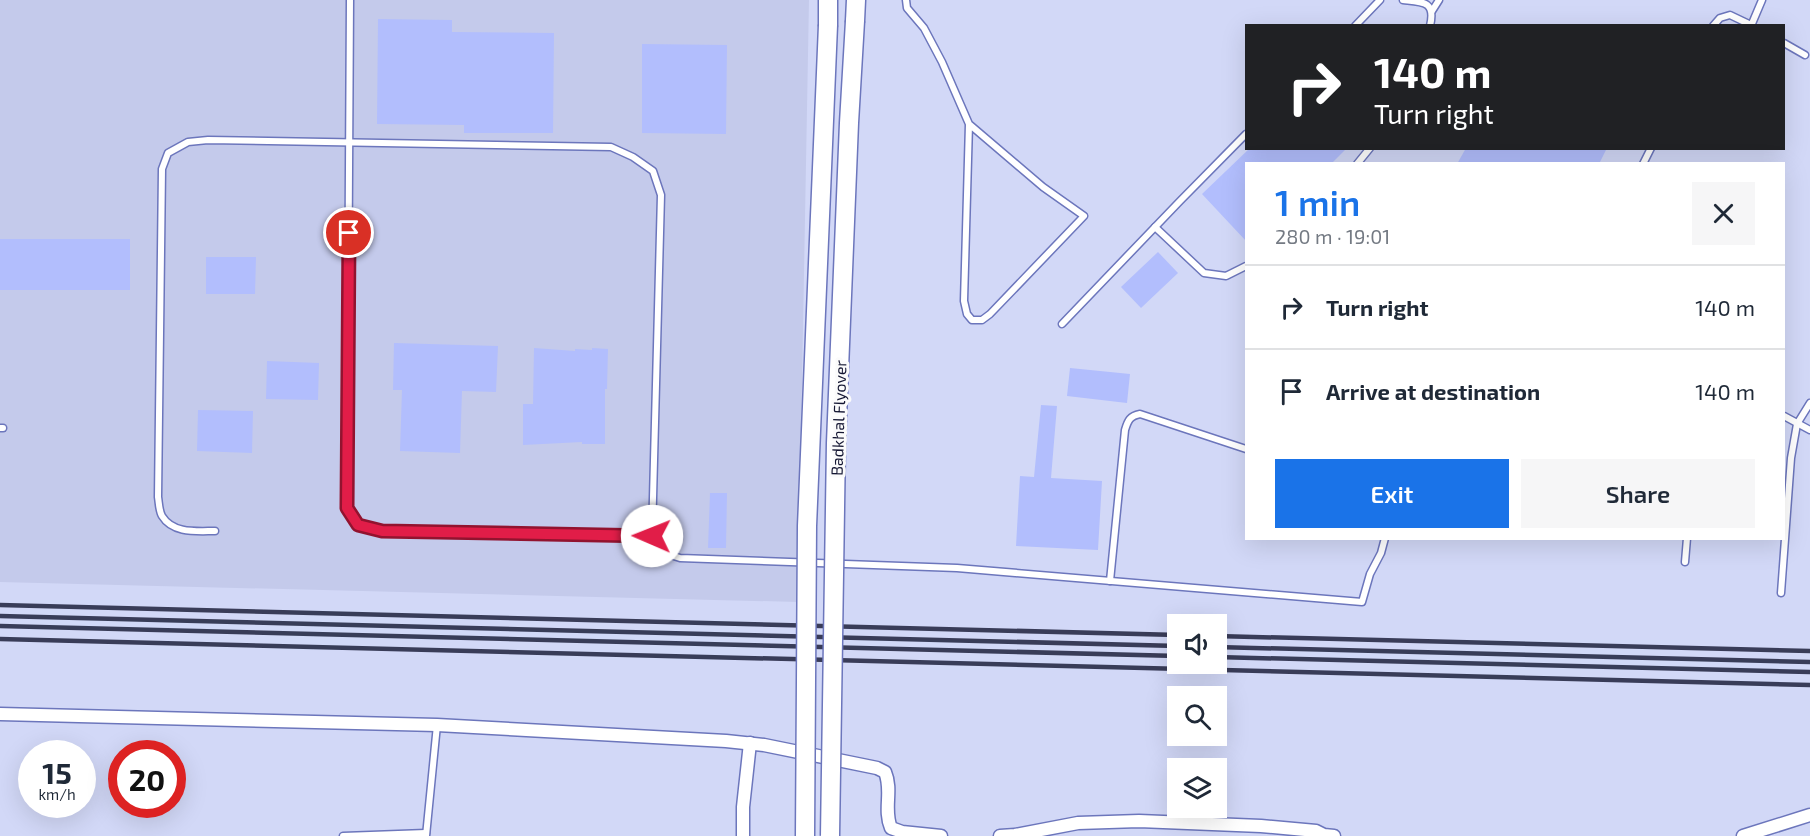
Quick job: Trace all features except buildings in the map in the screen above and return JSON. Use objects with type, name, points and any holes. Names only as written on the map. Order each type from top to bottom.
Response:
[{"type":"main road","name":"Badkhal Flyover","points":[[805,836],[807,526],[828,0]]},
{"type":"main road","name":"Badkhal Flyover","points":[[830,836],[836,443],[856,0]]},
{"type":"street","points":[[0,714],[437,725],[750,743],[877,768],[885,772],[889,781],[886,817],[891,832],[940,836]]},
{"type":"street","points":[[743,836],[743,807],[750,743]]},
{"type":"street","points":[[1743,836],[1810,815]]},
{"type":"street","points":[[1000,836],[1078,823],[1139,821],[1261,826],[1334,836]]},
{"type":"lane","points":[[350,0],[347,508],[358,525],[382,531],[652,536]]},
{"type":"lane","points":[[906,0],[907,8],[924,28],[942,62],[969,124],[964,301],[967,314],[972,320],[982,320],[1084,216],[1043,187],[969,124]]},
{"type":"lane","points":[[1357,24],[1380,0]]},
{"type":"lane","points":[[1403,0],[1421,2],[1430,6],[1432,11]]},
{"type":"lane","points":[[1430,24],[1432,11],[1439,0]]},
{"type":"lane","points":[[1752,24],[1762,0]]},
{"type":"lane","points":[[1715,24],[1720,18],[1730,15],[1747,24]]},
{"type":"lane","points":[[1785,44],[1805,55]]},
{"type":"lane","points":[[1062,324],[1245,135]]},
{"type":"lane","points":[[215,531],[184,531],[168,524],[160,514],[158,497],[162,169],[168,153],[188,142],[208,140],[611,147],[633,157],[652,171],[661,195],[652,536],[661,552],[680,558],[957,568],[1362,602],[1370,574],[1381,553],[1384,540]]},
{"type":"lane","points":[[1359,162],[1368,150]]},
{"type":"lane","points":[[1155,227],[1204,273],[1226,276],[1245,266]]},
{"type":"lane","points":[[1785,539],[1791,458],[1797,424],[1810,403]]},
{"type":"lane","points":[[1110,581],[1125,430],[1128,420],[1133,415],[1140,414],[1245,449]]},
{"type":"lane","points":[[1785,417],[1810,430]]},
{"type":"lane","points":[[1685,562],[1687,540]]},
{"type":"lane","points":[[1781,593],[1785,540]]},
{"type":"lane","points":[[343,836],[426,834],[437,725]]},
{"type":"shaded area","points":[[0,0],[809,0],[798,602],[0,582]]},
{"type":"railway","points":[[0,605],[1167,635]]},
{"type":"railway","points":[[0,616],[1167,646]]},
{"type":"railway","points":[[0,626],[1167,656]]},
{"type":"railway","points":[[1227,636],[1810,651]]},
{"type":"railway","points":[[0,639],[1810,685]]},
{"type":"railway","points":[[1227,647],[1810,662]]},
{"type":"railway","points":[[1227,657],[1810,672]]},
{"type":"route","points":[[349,233],[347,508],[358,525],[382,531],[652,536]]}]
